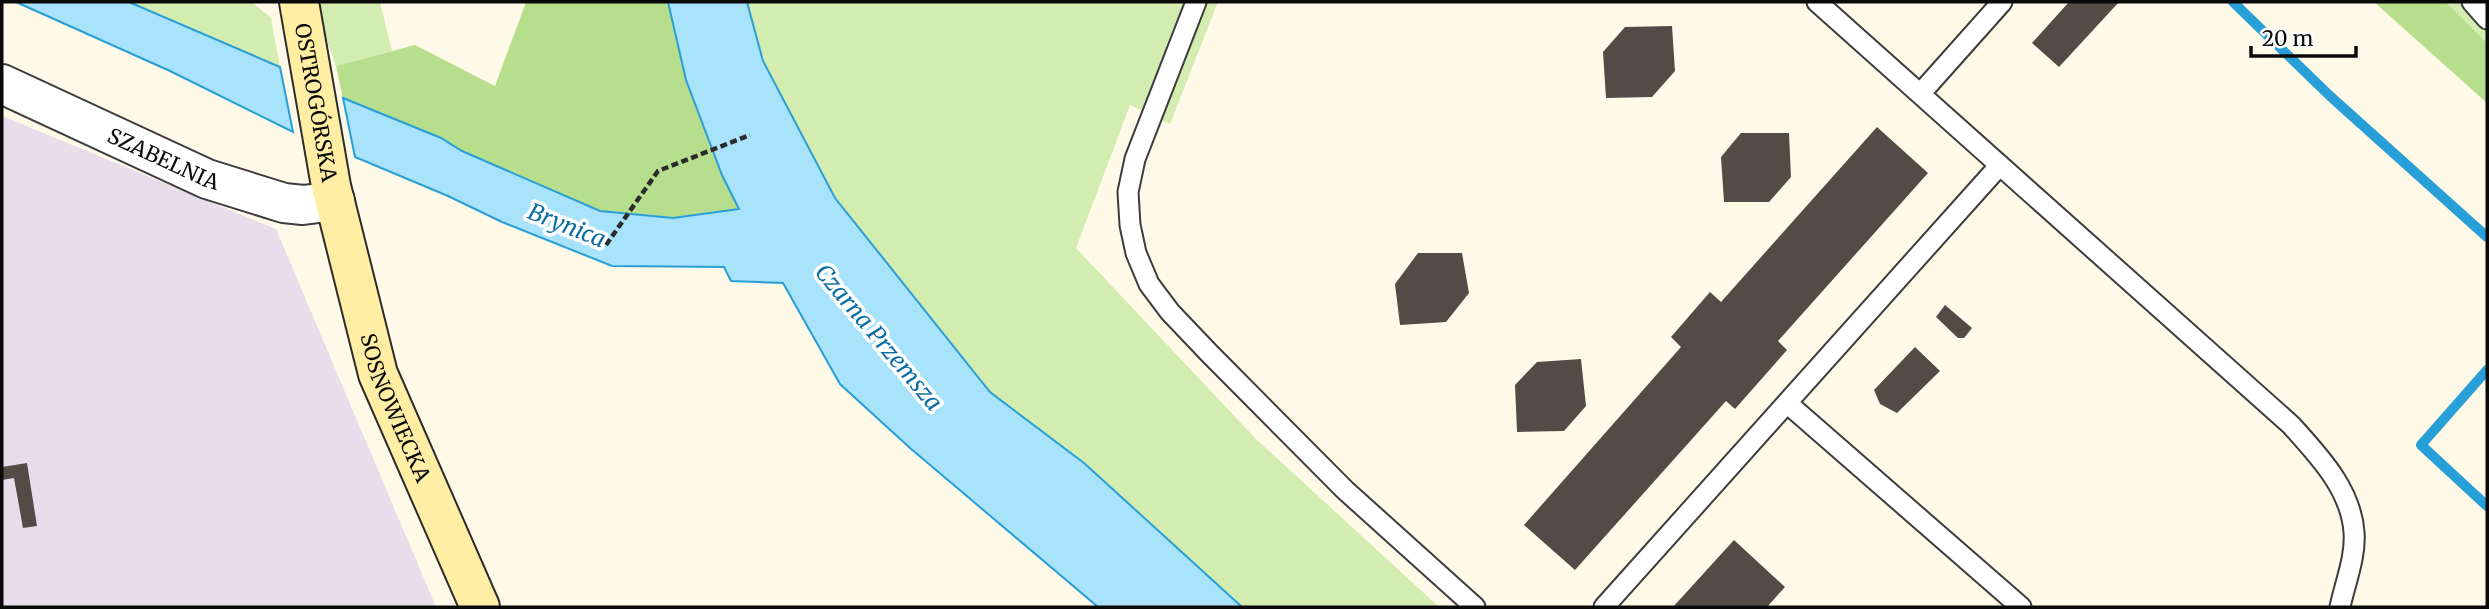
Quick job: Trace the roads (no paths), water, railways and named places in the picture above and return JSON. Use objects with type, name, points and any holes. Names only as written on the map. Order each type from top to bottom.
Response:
[{"type":"street","name":"OSTROGÓRSKA","points":[[299,2],[333,193]]},
{"type":"street","name":"SZABELNIA","points":[[2,85],[207,179],[284,203],[303,205],[333,193]]},
{"type":"street","name":"SOSNOWIECKA","points":[[333,193],[378,373],[480,607]]},
{"type":"lane","points":[[1196,2],[1135,159],[1128,192],[1136,253],[1149,284],[1170,312],[1209,353],[1345,490],[1475,607]]},
{"type":"lane","points":[[1817,2],[2291,425],[2322,460],[2343,494],[2354,533],[2353,552],[2340,607]]},
{"type":"lane","points":[[1920,94],[2002,2]]},
{"type":"lane","points":[[2472,2],[2487,19]]},
{"type":"lane","points":[[1604,607],[2000,165]]},
{"type":"lane","points":[[1787,403],[2021,607]]},
{"type":"water","points":[[16,2],[129,2],[280,67],[293,132],[170,71]]},
{"type":"water","points":[[668,2],[747,2],[763,61],[835,198],[990,392],[1084,463],[1242,607],[1098,607],[910,448],[840,384],[783,283],[731,281],[724,267],[612,266],[502,222],[355,157],[343,98],[441,138],[462,151],[600,211],[673,218],[739,209],[722,175],[686,80]]},
{"type":"waterway","points":[[2233,2],[2330,96],[2487,237]]},
{"type":"waterway","points":[[2487,370],[2421,445],[2487,506]]},
{"type":"water label","name":"Brynica","points":[[567,225]]},
{"type":"water label","name":"Czarna Przemsza","points":[[879,337]]}]
